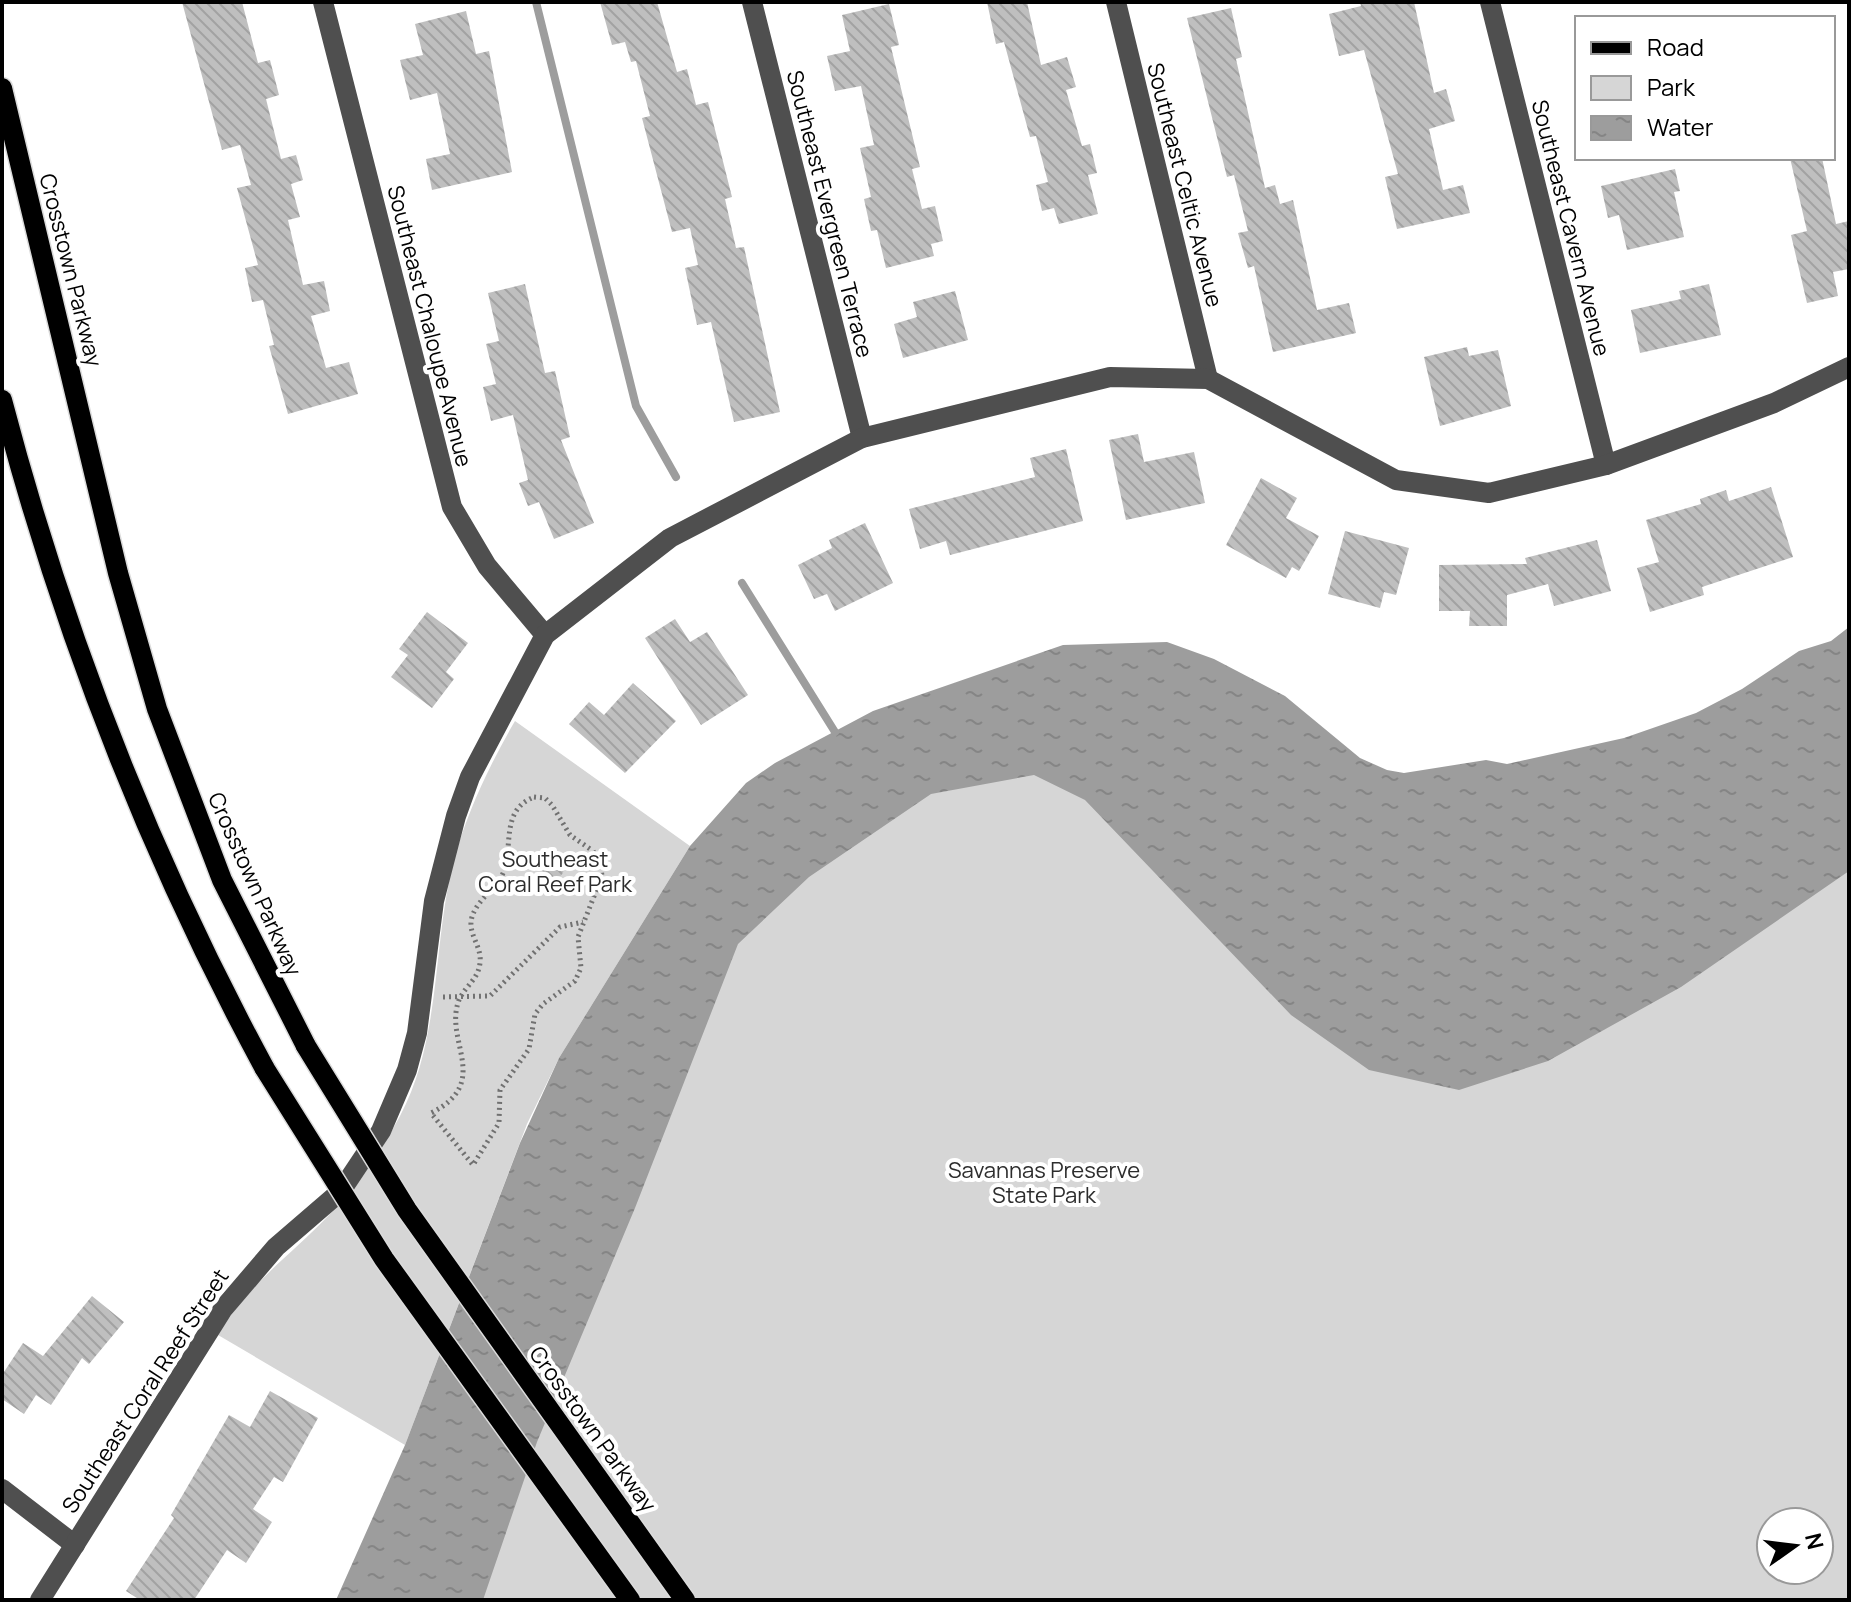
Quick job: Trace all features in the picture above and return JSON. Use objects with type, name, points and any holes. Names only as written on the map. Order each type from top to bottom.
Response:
[{"type":"main road","name":"Crosstown Parkway","points":[[2,88],[118,573],[157,709],[222,880],[306,1046],[407,1210],[685,1600]]},
{"type":"main road","points":[[2,400],[35,520],[96,700],[171,882],[265,1069],[384,1259],[630,1600]]},
{"type":"street","name":"Southeast Chaloupe Avenue","points":[[323,2],[452,507],[487,566],[545,635]]},
{"type":"street","name":"Southeast Evergreen Terrace","points":[[752,2],[862,438]]},
{"type":"street","name":"Southeast Celtic Avenue","points":[[1116,2],[1208,379]]},
{"type":"street","name":"Southeast Cavern Avenue","points":[[1490,2],[1606,465]]},
{"type":"street","name":"Southeast Coral Reef Street","points":[[40,1600],[223,1309],[276,1247],[341,1191],[381,1131],[407,1070],[417,1033],[434,901],[456,816],[470,777],[545,635],[670,538],[862,438],[1110,377],[1208,379],[1396,480],[1489,493],[1606,465],[1774,403],[1849,367]]},
{"type":"street","points":[[2,1489],[75,1545]]},
{"type":"path","points":[[545,798],[570,835],[593,851],[600,862],[602,876],[598,893],[583,922],[578,937],[581,968],[575,981],[543,1004],[535,1014],[529,1049],[500,1090],[499,1123],[473,1165],[431,1113],[444,1106],[461,1081],[464,1066],[456,1016],[460,998],[476,977],[480,962],[471,922],[475,909],[497,884],[513,814],[523,802],[545,798]]},
{"type":"path","points":[[506,855],[543,866]]},
{"type":"path","points":[[434,996],[490,996],[560,927],[583,922]]},
{"type":"green space","name":"Savannas Preserve State Park","points":[[1849,711],[1849,1600],[409,1600],[792,810],[996,726],[1305,857]]},
{"type":"green space","name":"Southeast Coral Reef Park","points":[[515,721],[690,846],[559,1058],[527,1124],[405,1445],[218,1335],[242,1301],[349,1192],[377,1155],[400,1116],[413,1086],[430,1022],[454,860],[480,789]]},
{"type":"water","points":[[1849,627],[1849,871],[1681,987],[1548,1061],[1459,1090],[1369,1070],[1291,1015],[1085,800],[1034,775],[931,794],[809,877],[738,944],[635,1208],[537,1442],[483,1600],[336,1600],[405,1445],[520,1143],[559,1058],[690,846],[746,783],[775,763],[873,711],[1063,645],[1167,642],[1214,659],[1285,696],[1360,758],[1387,770],[1404,773],[1486,760],[1507,764],[1624,738],[1696,713],[1742,689],[1799,651],[1831,641]]},
{"type":"building","points":[[182,2],[242,2],[258,63],[270,60],[279,95],[266,99],[281,159],[296,155],[303,180],[291,184],[300,217],[288,220],[303,285],[324,281],[330,311],[311,316],[326,368],[349,362],[358,394],[288,414],[269,346],[274,345],[263,300],[252,302],[245,268],[258,265],[237,188],[251,185],[240,145],[222,150]]},
{"type":"building","points":[[600,2],[657,2],[677,72],[687,69],[696,105],[708,102],[732,197],[725,199],[736,248],[744,247],[780,412],[734,422],[711,322],[697,325],[685,268],[698,265],[690,228],[672,232],[642,118],[650,116],[636,61],[631,62],[625,42],[612,45]]},
{"type":"building","points":[[987,2],[1027,2],[1041,65],[1067,57],[1076,87],[1066,90],[1082,146],[1090,144],[1097,173],[1088,175],[1098,214],[1059,224],[1054,208],[1042,211],[1036,185],[1048,182],[1036,136],[1030,137],[1004,42],[996,44]]},
{"type":"building","points":[[1360,2],[1414,2],[1434,93],[1446,89],[1455,121],[1429,129],[1443,190],[1463,185],[1470,213],[1397,229],[1385,177],[1398,174],[1364,50],[1339,56],[1329,14],[1361,6]]},
{"type":"building","points":[[889,4],[899,45],[891,47],[920,167],[912,169],[922,209],[935,206],[943,241],[931,244],[934,256],[886,268],[877,230],[871,231],[864,199],[871,197],[860,148],[874,145],[861,86],[835,91],[827,56],[850,51],[842,15]]},
{"type":"building","points":[[1231,8],[1242,57],[1236,59],[1265,188],[1275,185],[1280,204],[1293,200],[1317,310],[1349,303],[1356,333],[1273,352],[1254,266],[1248,268],[1238,233],[1248,231],[1234,175],[1227,177],[1187,18]]},
{"type":"building","points":[[466,11],[476,54],[489,51],[512,172],[432,190],[426,159],[450,154],[437,93],[410,100],[400,60],[423,55],[415,24]]},
{"type":"building","points":[[1790,160],[1822,160],[1836,224],[1849,221],[1849,269],[1833,272],[1838,296],[1807,303],[1791,235],[1807,231]]},
{"type":"building","points":[[1675,169],[1680,191],[1674,192],[1684,237],[1627,250],[1619,215],[1608,218],[1601,186]]},
{"type":"building","points":[[525,284],[545,373],[555,371],[570,437],[561,440],[594,523],[554,539],[539,502],[528,506],[519,483],[528,480],[513,415],[491,421],[483,387],[496,384],[486,344],[499,341],[488,293]]},
{"type":"building","points":[[1709,284],[1721,335],[1640,353],[1631,310],[1681,299],[1679,291]]},
{"type":"building","points":[[955,291],[968,340],[903,358],[894,324],[917,317],[913,302]]},
{"type":"building","points":[[1467,347],[1469,356],[1498,350],[1511,406],[1440,426],[1424,357]]},
{"type":"building","points":[[1138,434],[1144,462],[1194,452],[1205,503],[1126,520],[1109,440]]},
{"type":"building","points":[[1066,449],[1083,521],[950,555],[946,541],[920,549],[909,509],[1035,477],[1030,458]]},
{"type":"building","points":[[1261,478],[1297,498],[1286,518],[1319,536],[1299,571],[1292,567],[1286,578],[1226,545]]},
{"type":"building","points":[[1771,487],[1793,557],[1702,587],[1704,595],[1650,612],[1637,568],[1659,562],[1646,520],[1701,504],[1700,499],[1726,490],[1729,501]]},
{"type":"building","points":[[865,523],[893,583],[835,611],[827,594],[814,599],[798,565],[832,548],[829,540]]},
{"type":"building","points":[[1345,531],[1409,548],[1396,595],[1384,592],[1380,608],[1328,594]]},
{"type":"building","points":[[1597,540],[1611,591],[1554,606],[1548,584],[1507,595],[1507,626],[1469,626],[1470,611],[1439,611],[1439,565],[1527,564],[1525,558]]},
{"type":"building","points":[[427,612],[468,643],[446,672],[454,679],[432,708],[391,677],[408,655],[399,649]]},
{"type":"building","points":[[675,619],[690,642],[707,632],[748,695],[701,725],[645,638]]},
{"type":"building","points":[[633,683],[676,721],[625,773],[569,724],[589,702],[604,715]]},
{"type":"building","points":[[553,857],[561,860],[564,868],[561,876],[553,879],[545,876],[542,868],[545,860]]},
{"type":"building","points":[[92,1296],[124,1322],[89,1364],[82,1358],[51,1405],[36,1395],[24,1414],[2,1399],[2,1375],[23,1343],[43,1356]]},
{"type":"building","points":[[270,1391],[318,1418],[283,1482],[274,1477],[253,1509],[272,1522],[246,1563],[227,1550],[194,1600],[140,1600],[126,1591],[174,1518],[171,1515],[229,1415],[250,1427]]},
{"type":"waterway","points":[[536,2],[636,406],[676,477]]},
{"type":"waterway","points":[[742,583],[835,732]]}]
